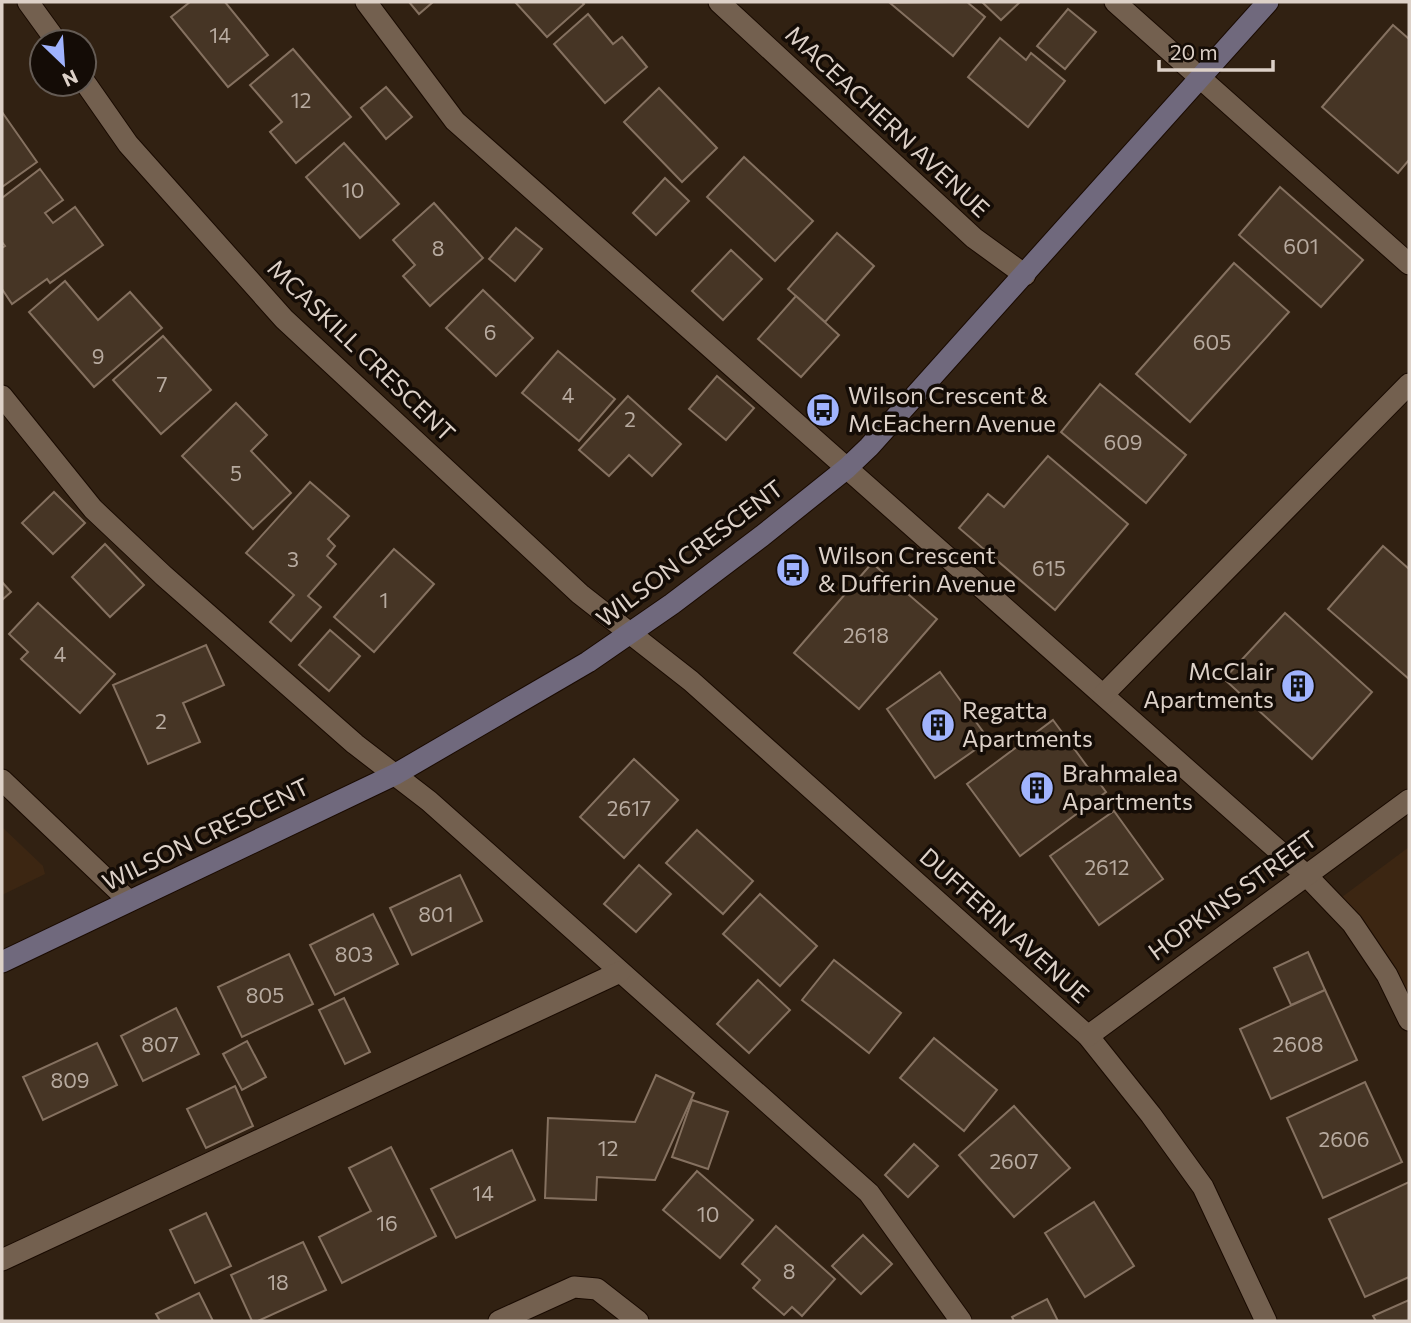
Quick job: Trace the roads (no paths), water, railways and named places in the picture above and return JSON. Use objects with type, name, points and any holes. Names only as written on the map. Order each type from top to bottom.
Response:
[{"type":"street","points":[[29,2],[47,28]]},
{"type":"street","points":[[366,2],[455,121],[1306,875],[1352,923],[1387,975],[1409,1020]]},
{"type":"street","name":"MACEACHERN AVENUE","points":[[719,2],[974,238],[1025,275]]},
{"type":"street","points":[[1115,2],[1409,264]]},
{"type":"street","name":"WILSON CRESCENT","points":[[2,962],[396,774],[588,662],[672,604],[847,468],[878,437],[1268,2]]},
{"type":"street","name":"MCASKILL CRESCENT","points":[[96,98],[128,144],[285,319],[580,594],[630,632]]},
{"type":"street","points":[[1104,694],[1409,384]]},
{"type":"street","points":[[2,396],[93,509],[164,576],[345,735],[396,774],[869,1193],[961,1321]]},
{"type":"street","name":"DUFFERIN AVENUE","points":[[630,632],[691,681],[1088,1036],[1151,1115],[1203,1187],[1266,1321]]},
{"type":"street","points":[[2,780],[128,900]]},
{"type":"street","name":"HOPKINS STREET","points":[[1088,1036],[1409,800]]},
{"type":"street","points":[[2,1260],[620,972]]},
{"type":"street","points":[[499,1321],[574,1287],[597,1289],[638,1321]]},
{"type":"place","name":"Wilson Crescent & McEachern Avenue","points":[[823,410]]},
{"type":"place","name":"Wilson Crescent & Dufferin Avenue","points":[[793,570]]},
{"type":"place","name":"McClair Apartments","points":[[1298,686]]},
{"type":"place","name":"Regatta Apartments","points":[[938,725]]},
{"type":"place","name":"Brahmalea Apartments","points":[[1037,788]]}]
